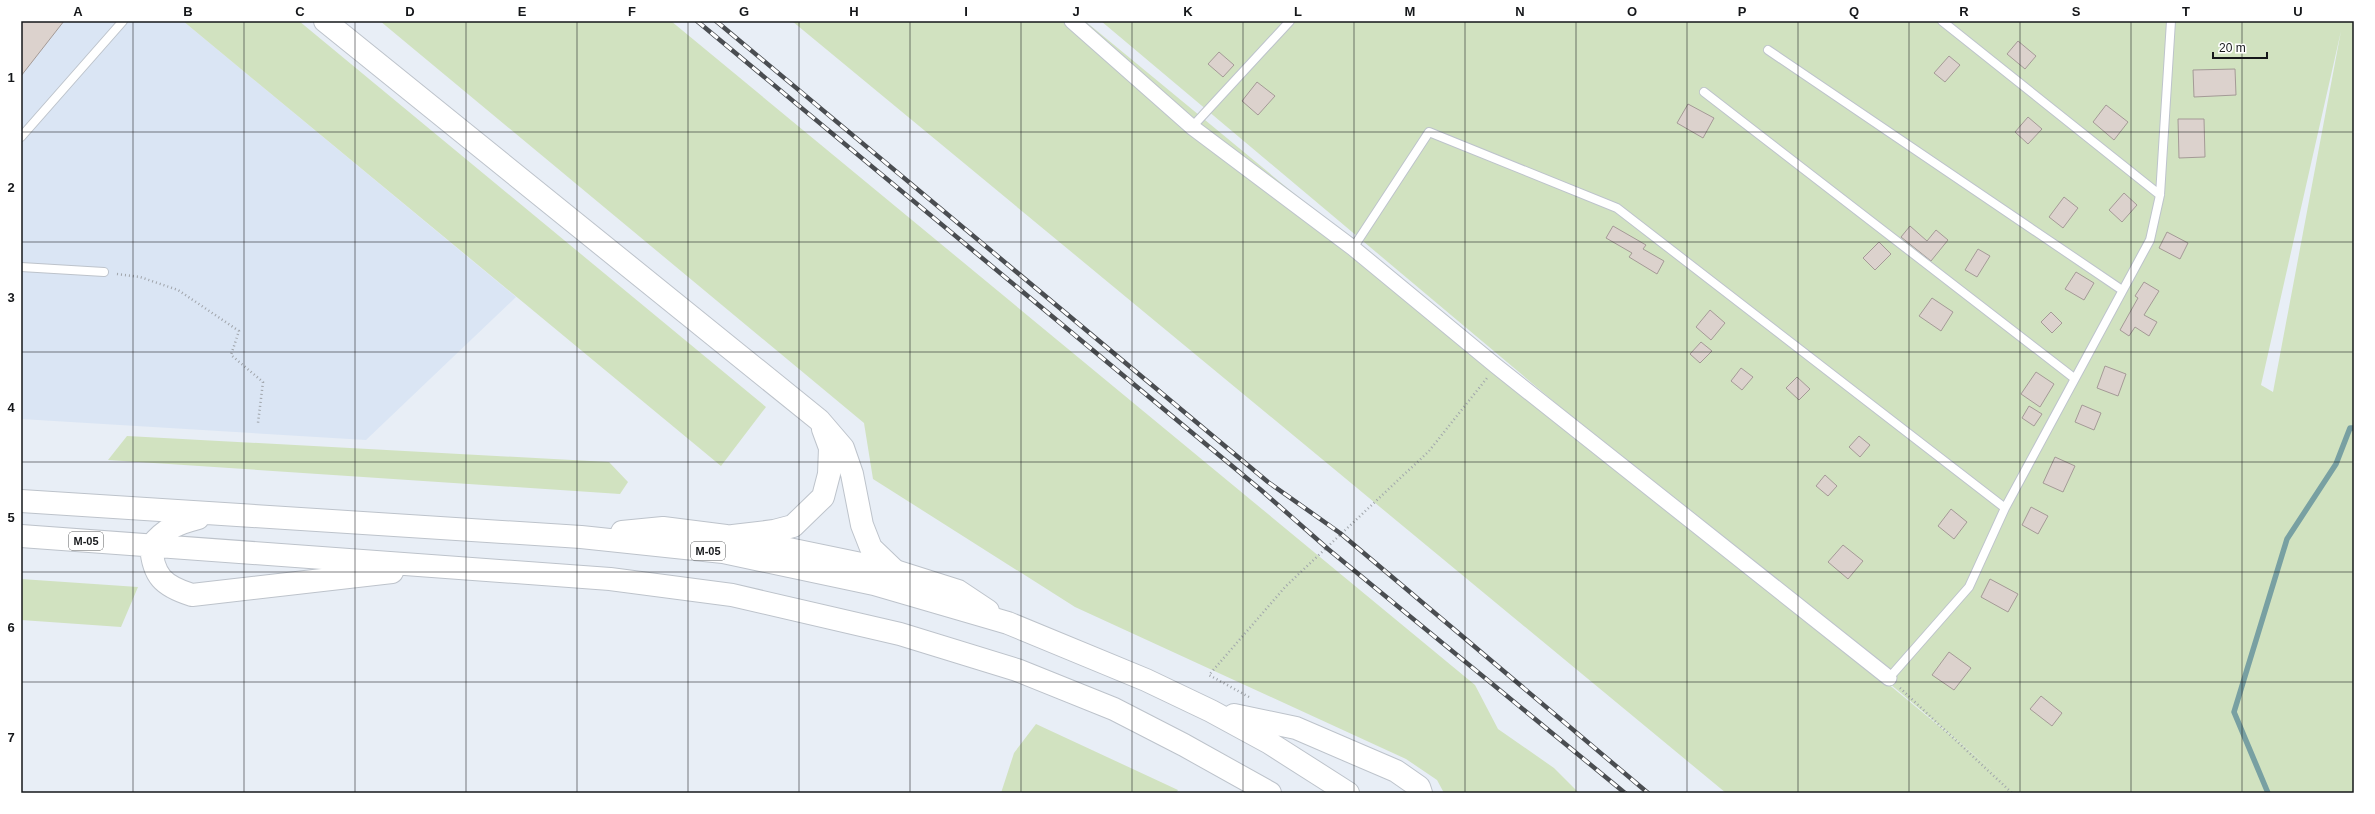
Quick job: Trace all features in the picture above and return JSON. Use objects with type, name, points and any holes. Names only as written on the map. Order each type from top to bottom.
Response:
[{"type":"main road","points":[[324,21],[819,420],[843,448],[852,474],[862,525],[871,548],[894,571]]},
{"type":"main road","points":[[726,536],[774,531],[793,526],[823,497],[829,474],[830,448],[819,420]]},
{"type":"main road","name":"М-05","points":[[21,501],[84,507],[581,537],[723,552],[874,584],[1008,623],[1146,680],[1211,711],[1268,742],[1348,793]]},
{"type":"main road","points":[[213,514],[180,522],[160,534],[151,546],[152,562],[160,579],[174,589],[192,595],[441,566]]},
{"type":"main road","points":[[581,537],[663,528],[726,536],[894,571],[958,591],[1008,623]]},
{"type":"main road","name":"М-05","points":[[21,536],[610,578],[732,595],[900,634],[1017,670],[1114,709],[1184,745],[1270,793]]},
{"type":"main road","points":[[1211,711],[1296,728],[1396,771],[1419,787],[1421,793]]},
{"type":"street","points":[[1072,21],[1192,127],[1354,248],[1496,366],[1890,678]]},
{"type":"lane","points":[[21,137],[123,21]]},
{"type":"lane","points":[[1192,127],[1290,21]]},
{"type":"lane","points":[[1942,21],[2160,195]]},
{"type":"lane","points":[[1890,678],[1969,587],[2005,508],[2150,240],[2160,195],[2171,21]]},
{"type":"lane","points":[[1768,50],[2122,290]]},
{"type":"lane","points":[[1704,92],[2074,378]]},
{"type":"lane","points":[[1354,248],[1429,132],[1618,208],[2005,508]]},
{"type":"lane","points":[[21,267],[104,272]]},
{"type":"lane","points":[[21,495],[84,507]]},
{"type":"path","points":[[104,272],[140,277],[178,290],[239,331],[231,355],[263,382],[258,423]]},
{"type":"path","points":[[1251,697],[1209,675],[1286,586],[1429,451],[1496,366]]},
{"type":"path","points":[[1890,678],[2012,793]]},
{"type":"shaded area","points":[[21,21],[183,21],[516,297],[366,440],[21,419]]},
{"type":"green space","points":[[183,21],[299,21],[766,407],[721,466]]},
{"type":"green space","points":[[380,21],[671,21],[1475,685],[1498,729],[1554,768],[1579,793],[1444,793],[1437,780],[1406,759],[1075,607],[873,479],[864,423]]},
{"type":"green space","points":[[792,21],[1085,21],[1996,773],[1101,21],[2354,21],[2354,793],[1726,793]],"holes":[[[2341,31],[2273,392],[2261,385]]]},
{"type":"green space","points":[[127,436],[609,462],[628,482],[620,494],[108,460]]},
{"type":"green space","points":[[21,579],[138,587],[121,627],[21,620]]},
{"type":"green space","points":[[1036,724],[1178,790],[1176,793],[1001,793],[1014,753]]},
{"type":"building","points":[[21,21],[64,21],[21,76]]},
{"type":"building","points":[[2018,41],[2036,56],[2025,69],[2007,54]]},
{"type":"building","points":[[1219,52],[1234,65],[1223,77],[1208,64]]},
{"type":"building","points":[[1949,56],[1960,65],[1945,82],[1934,73]]},
{"type":"building","points":[[2235,69],[2236,95],[2194,97],[2193,70]]},
{"type":"building","points":[[1257,82],[1275,96],[1258,115],[1242,101]]},
{"type":"building","points":[[1688,104],[1714,118],[1703,138],[1677,123]]},
{"type":"building","points":[[2106,105],[2128,122],[2114,140],[2093,122]]},
{"type":"building","points":[[2028,117],[2042,129],[2028,144],[2015,132]]},
{"type":"building","points":[[2178,119],[2204,119],[2205,157],[2179,158]]},
{"type":"building","points":[[2124,193],[2137,205],[2122,222],[2109,210]]},
{"type":"building","points":[[2064,197],[2078,208],[2063,228],[2049,217]]},
{"type":"building","points":[[1613,226],[1646,245],[1643,249],[1664,261],[1657,274],[1629,257],[1632,253],[1606,238]]},
{"type":"building","points":[[1910,226],[1927,241],[1936,230],[1948,240],[1931,261],[1901,237]]},
{"type":"building","points":[[2167,232],[2188,243],[2180,259],[2159,248]]},
{"type":"building","points":[[1879,242],[1891,254],[1875,270],[1863,258]]},
{"type":"building","points":[[1978,249],[1990,256],[1977,277],[1965,270]]},
{"type":"building","points":[[2076,272],[2094,283],[2084,300],[2065,289]]},
{"type":"building","points":[[2144,282],[2159,291],[2144,315],[2157,322],[2149,336],[2135,327],[2129,336],[2120,330],[2138,298],[2135,296]]},
{"type":"building","points":[[1932,298],[1953,312],[1941,331],[1919,316]]},
{"type":"building","points":[[1710,310],[1725,323],[1711,340],[1696,327]]},
{"type":"building","points":[[2051,312],[2062,323],[2052,333],[2041,322]]},
{"type":"building","points":[[1701,342],[1712,351],[1700,363],[1690,354]]},
{"type":"building","points":[[2105,366],[2126,374],[2118,396],[2097,388]]},
{"type":"building","points":[[1741,368],[1753,377],[1742,390],[1731,381]]},
{"type":"building","points":[[2036,372],[2054,384],[2040,407],[2021,394]]},
{"type":"building","points":[[1797,377],[1810,389],[1799,400],[1786,388]]},
{"type":"building","points":[[2082,405],[2101,413],[2094,430],[2075,422]]},
{"type":"building","points":[[2029,406],[2042,414],[2034,426],[2022,418]]},
{"type":"building","points":[[1859,436],[1870,445],[1860,457],[1849,447]]},
{"type":"building","points":[[2055,457],[2075,466],[2063,492],[2043,483]]},
{"type":"building","points":[[1825,475],[1837,486],[1828,496],[1816,486]]},
{"type":"building","points":[[2031,507],[2048,516],[2038,534],[2022,525]]},
{"type":"building","points":[[1951,509],[1967,522],[1954,539],[1938,526]]},
{"type":"building","points":[[1843,545],[1863,561],[1848,579],[1828,562]]},
{"type":"building","points":[[1990,579],[2018,594],[2008,612],[1981,597]]},
{"type":"building","points":[[1949,652],[1971,668],[1954,690],[1932,675]]},
{"type":"building","points":[[2041,696],[2062,713],[2052,726],[2030,709]]},
{"type":"waterway","points":[[2268,793],[2234,712],[2287,539],[2336,464],[2350,428],[2354,428]]},
{"type":"railway","points":[[697,21],[1261,490],[1328,549],[1625,793]]},
{"type":"railway","points":[[716,21],[1268,482],[1340,533],[1648,793]]}]
